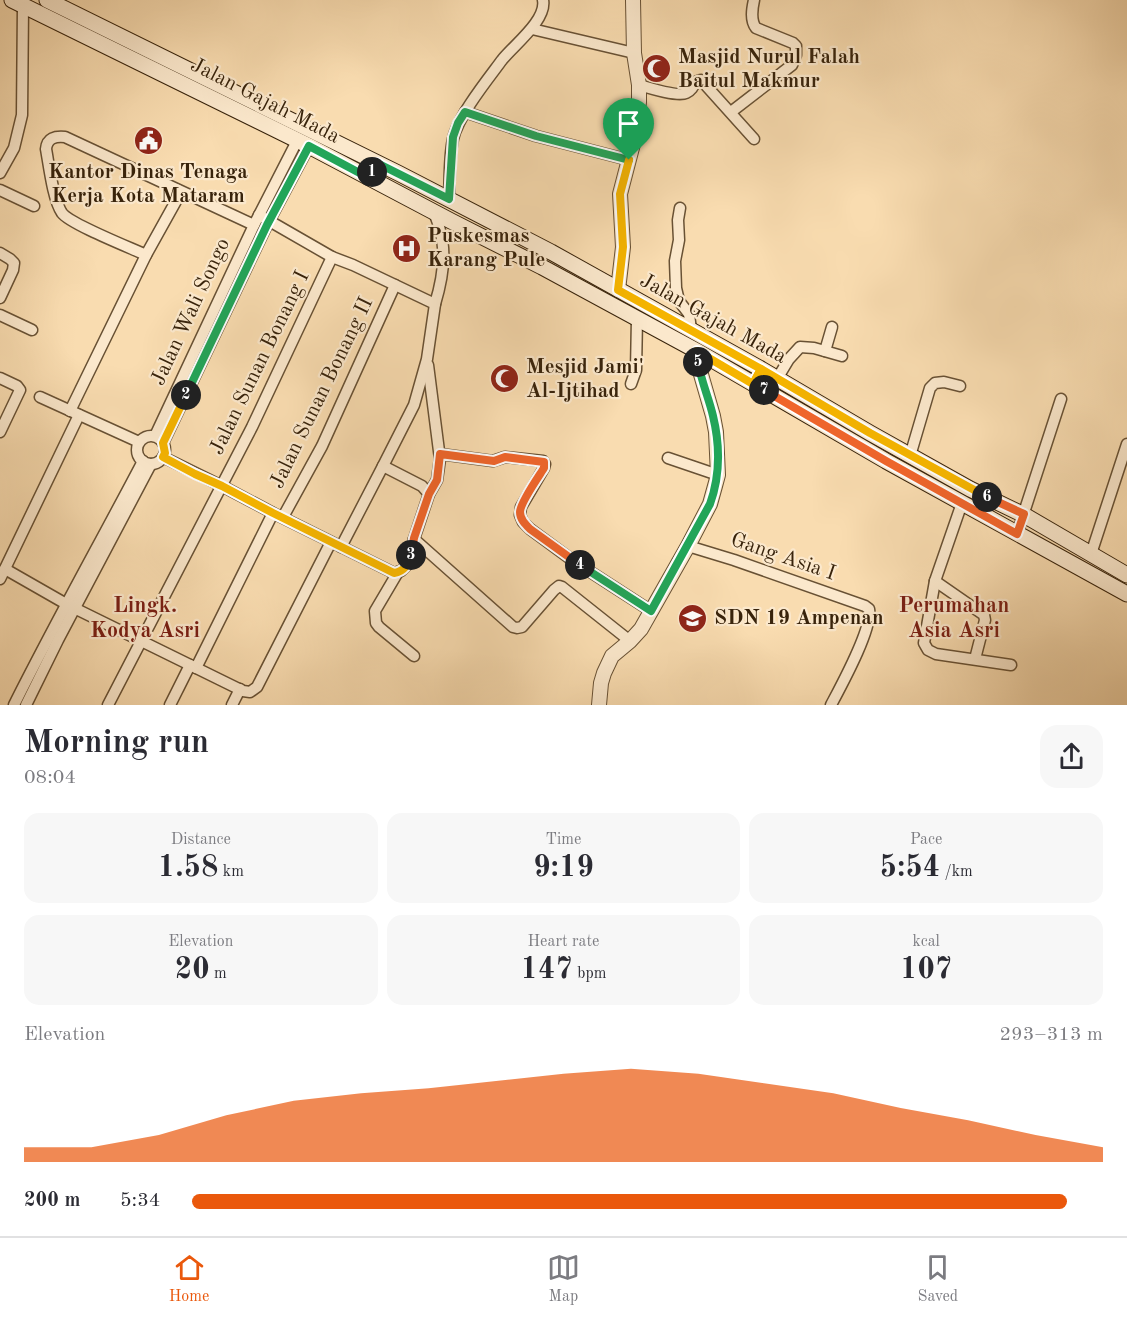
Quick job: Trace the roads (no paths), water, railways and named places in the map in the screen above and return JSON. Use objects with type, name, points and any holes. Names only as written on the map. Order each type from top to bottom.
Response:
[{"type":"main road","name":"Jalan Gajah Mada","points":[[47,0],[235,102],[303,143],[637,318],[886,461],[1127,594]]},
{"type":"main road","name":"Jalan Gajah Mada","points":[[17,3],[201,92],[235,102],[377,163],[449,199],[551,252],[970,489],[1024,514],[1127,575]]},
{"type":"main road","points":[[369,178],[377,163]]},
{"type":"main road","points":[[543,267],[551,252]]},
{"type":"main road","points":[[753,384],[761,369]]},
{"type":"street","points":[[449,199],[453,137],[458,123],[504,58],[532,29],[543,9],[543,0]]},
{"type":"street","points":[[618,290],[623,247],[620,194],[637,127],[639,102],[634,53],[633,0]]},
{"type":"street","points":[[731,112],[792,65],[796,50],[793,43],[756,28],[752,21],[754,0]]},
{"type":"street","points":[[0,173],[14,148],[22,116],[17,3]]},
{"type":"street","points":[[532,29],[634,53]]},
{"type":"street","points":[[639,86],[681,94],[689,91],[695,82],[700,80],[754,139]]},
{"type":"street","points":[[465,112],[536,136],[629,160]]},
{"type":"street","points":[[146,255],[83,226],[62,213],[56,198],[46,149],[47,142],[58,136],[65,137],[181,192],[256,220],[270,220],[332,257],[435,304]]},
{"type":"street","name":"Jalan Wali Songo","points":[[159,439],[256,220],[303,143]]},
{"type":"street","name":"Jalan Wali Songo","points":[[159,439],[270,220],[303,143]]},
{"type":"street","points":[[0,190],[34,206]]},
{"type":"street","points":[[181,192],[146,255],[2,574],[193,667],[250,692],[258,686],[336,544],[384,466],[414,405],[427,359],[435,304],[441,284],[443,251],[441,232],[434,212]]},
{"type":"street","points":[[680,208],[678,220],[680,240],[675,261],[676,288],[679,301],[691,318],[691,330]]},
{"type":"street","points":[[0,253],[13,260],[14,266],[0,298]]},
{"type":"street","name":"Jalan Sunan Bonang I","points":[[108,705],[252,427],[332,257]]},
{"type":"street","name":"Jalan Sunan Bonang II","points":[[170,705],[278,515],[322,446],[395,285]]},
{"type":"street","points":[[0,315],[32,330]]},
{"type":"street","points":[[631,384],[636,370],[637,318]]},
{"type":"street","points":[[825,351],[832,327]]},
{"type":"street","points":[[777,379],[789,359],[800,347],[814,348],[842,356]]},
{"type":"street","points":[[599,705],[601,683],[607,665],[612,656],[641,629],[688,546],[710,504],[716,486],[718,475],[716,432],[697,351]]},
{"type":"street","points":[[163,457],[394,573],[398,572],[408,564],[429,494],[437,480],[440,454],[427,359]]},
{"type":"street","points":[[0,378],[17,386],[20,390],[0,432]]},
{"type":"street","points":[[910,456],[930,388],[935,383],[944,382],[960,386]]},
{"type":"street","points":[[40,397],[139,442]]},
{"type":"street","points":[[1017,534],[1060,399]]},
{"type":"street","points":[[147,436],[159,439],[165,453],[159,461],[147,463],[137,452],[139,442],[147,436]]},
{"type":"street","points":[[1091,554],[1127,444]]},
{"type":"street","points":[[440,454],[494,461],[505,457],[543,461],[544,468],[520,507],[520,514],[524,522],[572,560],[651,611]]},
{"type":"street","points":[[668,458],[718,475]]},
{"type":"street","points":[[14,705],[49,636],[147,463]]},
{"type":"street","points":[[384,466],[422,486],[429,494]]},
{"type":"street","points":[[962,503],[935,581],[925,646],[933,654],[1011,665]]},
{"type":"street","points":[[414,538],[513,627],[523,626],[560,586],[630,641]]},
{"type":"street","name":"Gang Asia I","points":[[688,546],[756,567],[869,609],[870,621],[831,705]]},
{"type":"street","points":[[398,572],[375,611],[376,623],[414,656]]},
{"type":"street","points":[[935,581],[984,615],[985,620],[975,659]]},
{"type":"street","points":[[26,705],[58,640],[67,604]]},
{"type":"street","points":[[232,705],[240,689]]},
{"type":"place","name":"Masjid Nurul Falah Baitul Makmur","points":[[657,69]]},
{"type":"place","name":"Kantor Dinas Tenaga Kerja Kota Mataram","points":[[148,141]]},
{"type":"place","name":"Puskesmas Karang Pule","points":[[406,248]]},
{"type":"place","name":"Mesjid Jami' Al-Ijtihad","points":[[505,379]]},
{"type":"place","name":"SDN 19 Ampenan","points":[[693,618]]},
{"type":"district","name":"Lingk. Kodya Asri","points":[[145,618]]},
{"type":"district","name":"Perumahan Asia Asri","points":[[954,618]]}]
